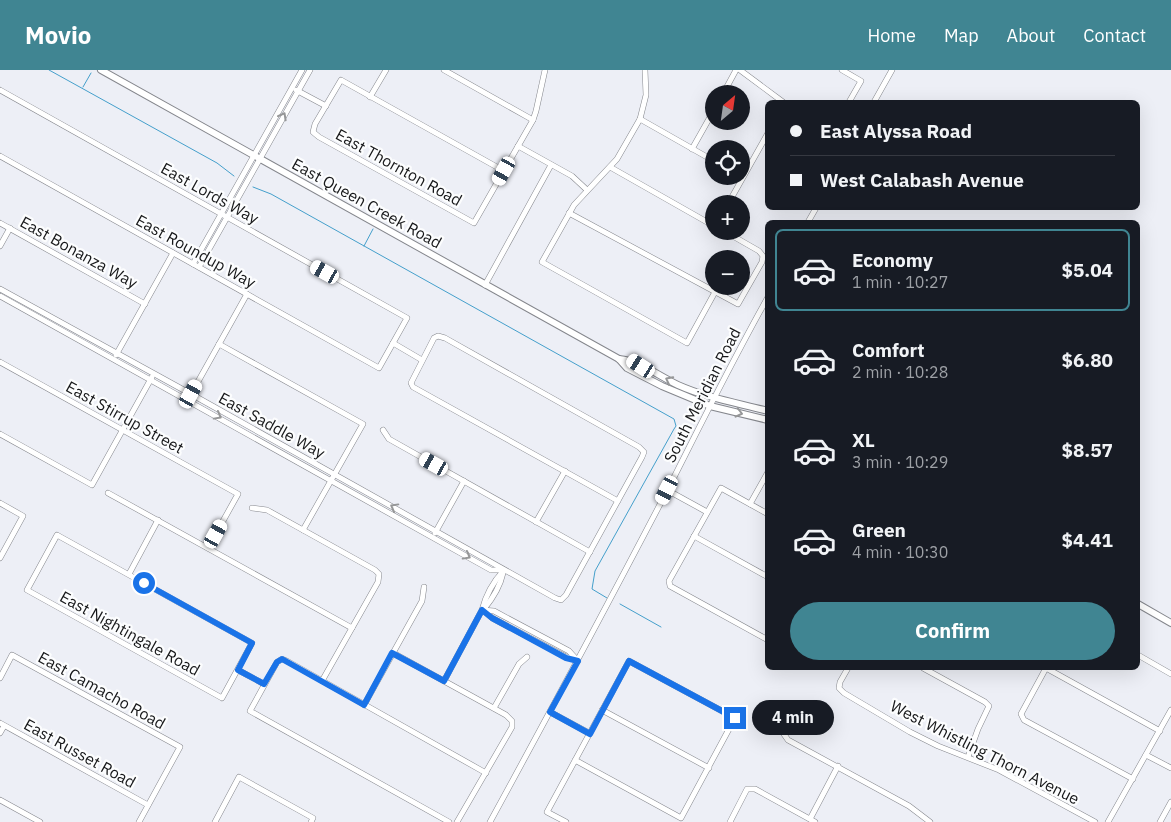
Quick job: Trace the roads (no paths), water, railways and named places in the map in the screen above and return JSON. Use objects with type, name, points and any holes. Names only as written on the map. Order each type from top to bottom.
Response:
[{"type":"main road","name":"East Queen Creek Road","points":[[101,70],[619,359],[627,368],[662,386],[710,406],[765,419]]},
{"type":"main road","name":"East Queen Creek Road","points":[[619,359],[632,360],[679,385],[714,398],[765,410]]},
{"type":"main road","points":[[1140,605],[1171,623]]},
{"type":"street","points":[[257,157],[302,70]]},
{"type":"street","points":[[196,266],[257,157],[310,70]]},
{"type":"street","points":[[370,97],[386,70]]},
{"type":"street","points":[[444,70],[533,120]]},
{"type":"street","points":[[292,87],[326,106],[340,80],[504,171],[533,120],[545,70]]},
{"type":"street","points":[[645,70],[646,95],[640,119],[617,159],[587,190],[569,213],[542,262],[687,343],[713,295]]},
{"type":"street","points":[[727,85],[736,70]]},
{"type":"street","points":[[740,70],[780,100]]},
{"type":"street","points":[[842,70],[861,81],[850,100]]},
{"type":"street","points":[[875,100],[892,70]]},
{"type":"street","name":"East Lords Way","points":[[0,90],[407,318],[394,343]]},
{"type":"street","name":"East Thornton Road","points":[[326,106],[315,124],[313,132],[319,137],[474,223],[504,171]]},
{"type":"street","points":[[640,119],[705,156]]},
{"type":"street","points":[[692,149],[705,126]]},
{"type":"street","points":[[750,163],[765,138]]},
{"type":"street","points":[[518,146],[572,176],[587,190]]},
{"type":"street","name":"East Roundup Way","points":[[0,156],[380,368],[394,343]]},
{"type":"street","points":[[485,284],[551,165]]},
{"type":"street","points":[[610,167],[705,221]]},
{"type":"street","points":[[569,213],[705,287]]},
{"type":"street","name":"East Bonanza Way","points":[[0,222],[145,304]]},
{"type":"street","points":[[0,246],[10,228]]},
{"type":"street","points":[[740,240],[758,250],[763,256],[762,262],[750,283]]},
{"type":"street","points":[[116,356],[174,253]]},
{"type":"street","name":"East Saddle Way","points":[[0,289],[116,356],[151,379],[436,531],[555,598],[561,600],[566,595],[590,552]]},
{"type":"street","points":[[188,399],[247,294]]},
{"type":"street","points":[[721,295],[738,304],[743,295]]},
{"type":"street","name":"East Saddle Way","points":[[0,296],[191,394],[491,570],[504,570]]},
{"type":"street","name":"South Meridian Road","points":[[490,822],[578,661],[765,302]]},
{"type":"street","points":[[383,430],[389,439],[590,552],[642,458],[644,452],[640,447],[445,338],[438,336],[434,338],[411,383],[413,387],[618,501]]},
{"type":"street","points":[[394,343],[422,360]]},
{"type":"street","points":[[219,344],[363,424],[303,530]]},
{"type":"street","name":"East Stirrup Street","points":[[0,362],[238,494],[208,548]]},
{"type":"street","points":[[0,434],[92,485],[154,374]]},
{"type":"street","points":[[536,522],[565,472]]},
{"type":"street","points":[[750,504],[765,477]]},
{"type":"street","points":[[433,537],[464,481]]},
{"type":"street","points":[[765,512],[721,488],[669,581],[670,586],[765,638]]},
{"type":"street","points":[[667,490],[707,512]]},
{"type":"street","points":[[108,493],[352,628]]},
{"type":"street","points":[[0,503],[24,516],[0,558]]},
{"type":"street","points":[[252,508],[268,510],[379,574],[378,582],[322,681]]},
{"type":"street","points":[[158,520],[129,574],[252,643],[238,670],[264,684]]},
{"type":"street","name":"East Nightingale Road","points":[[129,574],[57,535],[27,590],[222,698],[238,670]]},
{"type":"street","points":[[694,536],[765,575]]},
{"type":"street","points":[[444,681],[482,610],[495,581],[504,570]]},
{"type":"street","points":[[364,705],[422,601],[424,587]]},
{"type":"street","points":[[482,610],[494,611],[569,651],[578,661]]},
{"type":"street","points":[[392,653],[494,708],[512,721],[512,727],[458,822]]},
{"type":"street","name":"East Camacho Road","points":[[0,678],[12,655],[180,747],[148,805]]},
{"type":"street","points":[[1140,656],[1171,674]]},
{"type":"street","points":[[494,708],[519,664],[527,657]]},
{"type":"street","points":[[449,822],[250,711],[277,662],[282,659],[486,773]]},
{"type":"street","points":[[566,822],[547,812],[575,760],[590,734],[629,661],[735,718],[681,818],[575,760]]},
{"type":"street","name":"West Whistling Thorn Avenue","points":[[847,670],[839,688],[844,693],[910,732],[938,746],[999,770],[1095,822]]},
{"type":"street","points":[[927,670],[989,706],[968,757]]},
{"type":"street","points":[[1045,670],[1021,714],[1024,720],[1133,779]]},
{"type":"street","points":[[1050,670],[1160,731]]},
{"type":"street","points":[[602,710],[709,768]]},
{"type":"street","points":[[1108,822],[1171,710]]},
{"type":"street","points":[[550,712],[590,734]]},
{"type":"street","points":[[0,733],[2,725]]},
{"type":"street","name":"East Russet Road","points":[[2,725],[148,805]]},
{"type":"street","points":[[781,730],[788,740],[908,806],[930,822]]},
{"type":"street","points":[[1146,755],[1171,768]]},
{"type":"street","points":[[730,822],[747,789],[750,788],[812,820],[838,766]]},
{"type":"street","points":[[215,822],[239,777],[312,820]]},
{"type":"street","points":[[0,800],[40,822]]},
{"type":"street","points":[[1160,822],[1171,802]]},
{"type":"street","points":[[139,822],[148,805]]},
{"type":"waterway","points":[[49,70],[217,163],[234,176]]},
{"type":"waterway","points":[[83,87],[91,73]]},
{"type":"waterway","points":[[253,187],[271,194],[674,419],[676,426],[595,571],[592,589],[607,598]]},
{"type":"waterway","points":[[364,246],[373,229]]},
{"type":"waterway","points":[[620,604],[661,627]]}]
